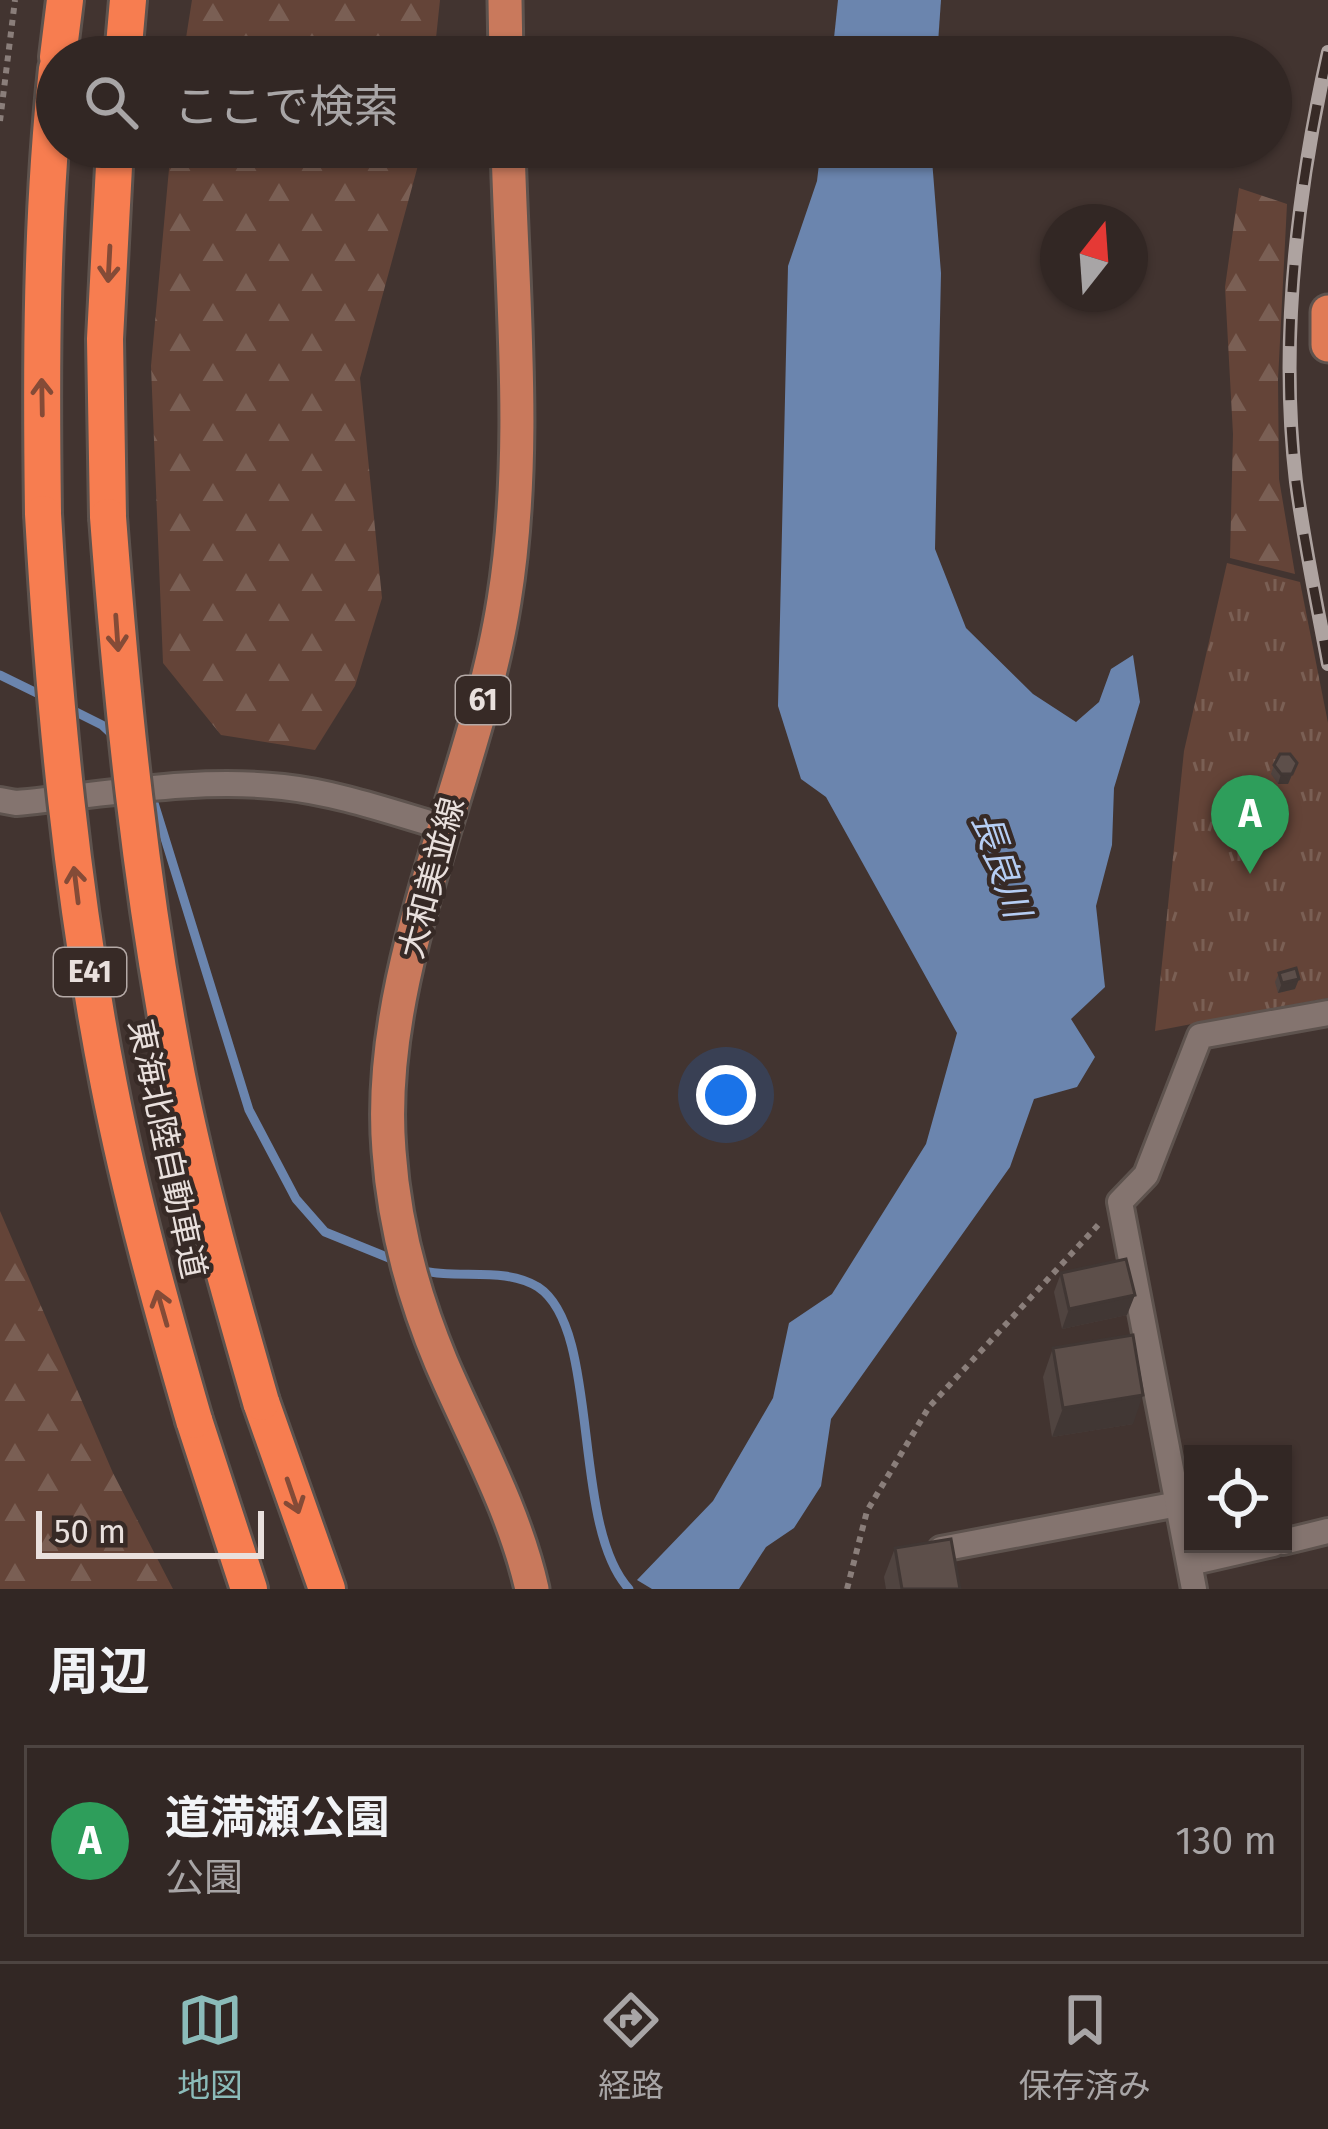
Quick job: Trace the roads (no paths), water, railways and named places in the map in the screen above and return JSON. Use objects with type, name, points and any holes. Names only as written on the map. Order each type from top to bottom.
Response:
[{"type":"highway","points":[[60,36],[64,0]]},
{"type":"highway","points":[[125,36],[128,0]]},
{"type":"highway","name":"東海北陸自動車道","points":[[47,168],[43,514],[55,718],[78,904],[119,1130],[149,1262],[249,1589]]},
{"type":"highway","name":"東海北陸自動車道","points":[[114,168],[105,339],[108,517],[124,724],[151,926],[208,1214],[261,1402],[327,1589]]},
{"type":"highway","points":[[1328,312],[1328,345]]},
{"type":"main road","points":[[505,0],[506,36]]},
{"type":"main road","name":"大和美並線","points":[[509,168],[515,421],[504,600],[487,688],[443,827],[396,1017],[387,1077],[388,1149],[414,1288],[440,1360],[500,1491],[532,1589]]},
{"type":"street","points":[[0,800],[16,803],[210,784],[282,787],[349,799],[443,827]]},
{"type":"street","points":[[1250,1553],[1192,1576],[1120,1202],[1146,1175],[1200,1036],[1328,1013]]},
{"type":"street","points":[[941,1549],[1178,1504]]},
{"type":"street","points":[[1292,1540],[1328,1531]]},
{"type":"water","points":[[838,0],[941,0],[938,36],[834,36]]},
{"type":"water","name":"長良川","points":[[819,168],[933,168],[941,273],[935,549],[966,628],[1033,694],[1076,722],[1099,702],[1111,669],[1133,655],[1140,702],[1114,788],[1112,845],[1096,906],[1105,987],[1071,1019],[1095,1057],[1077,1087],[1034,1099],[1010,1167],[831,1419],[821,1486],[794,1528],[766,1547],[739,1589],[652,1589],[637,1580],[713,1501],[773,1398],[789,1323],[832,1294],[926,1144],[957,1033],[826,797],[801,779],[778,706],[788,266]]},
{"type":"waterway","points":[[0,675],[49,699]]},
{"type":"waterway","points":[[70,709],[116,738]]},
{"type":"waterway","points":[[150,790],[249,1110],[296,1199],[325,1232],[399,1262]]},
{"type":"waterway","points":[[420,1270],[525,1281],[538,1287],[558,1309],[579,1384],[599,1521],[611,1559],[629,1589]]},
{"type":"railway","points":[[1328,52],[1300,211],[1289,374],[1296,482],[1328,664]]},
{"type":"place","name":"道満瀬公園","points":[[1250,874]]}]
